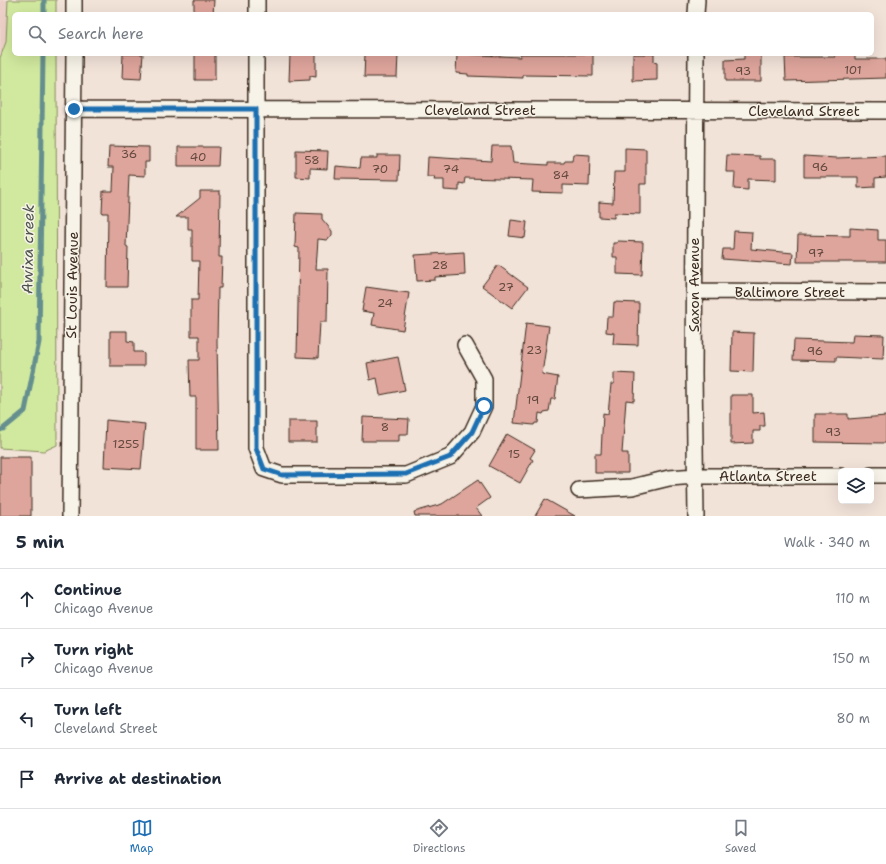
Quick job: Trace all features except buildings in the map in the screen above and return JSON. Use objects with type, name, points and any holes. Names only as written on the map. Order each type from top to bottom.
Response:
[{"type":"street","points":[[74,0],[74,12]]},
{"type":"street","points":[[257,0],[257,12]]},
{"type":"street","points":[[696,12],[697,0]]},
{"type":"street","name":"St Louis Avenue","points":[[70,516],[74,56]]},
{"type":"street","points":[[256,56],[256,448],[264,469],[282,475],[406,474],[450,457],[472,432],[484,406],[484,379],[465,345]]},
{"type":"street","name":"Saxon Avenue","points":[[696,56],[694,291],[696,516]]},
{"type":"street","name":"Cleveland Street","points":[[74,109],[886,111]]},
{"type":"street","name":"Baltimore Street","points":[[694,291],[886,292]]},
{"type":"street","points":[[874,476],[886,475]]},
{"type":"street","name":"Atlanta Street","points":[[579,490],[632,487],[669,478],[696,476],[838,476]]},
{"type":"shaded area","points":[[0,0],[8,0],[6,42],[0,58]]},
{"type":"green space","points":[[8,0],[56,0],[56,12],[12,12],[12,56],[56,56],[57,445],[44,451],[0,448],[0,58],[6,42]]},
{"type":"waterway","name":"Awixa creek","points":[[44,0],[44,12]]},
{"type":"waterway","name":"Awixa creek","points":[[0,430],[25,411],[39,342],[43,56]]},
{"type":"route","points":[[74,109],[256,109],[256,448],[264,469],[282,475],[406,474],[450,457],[472,432],[484,406]]}]
